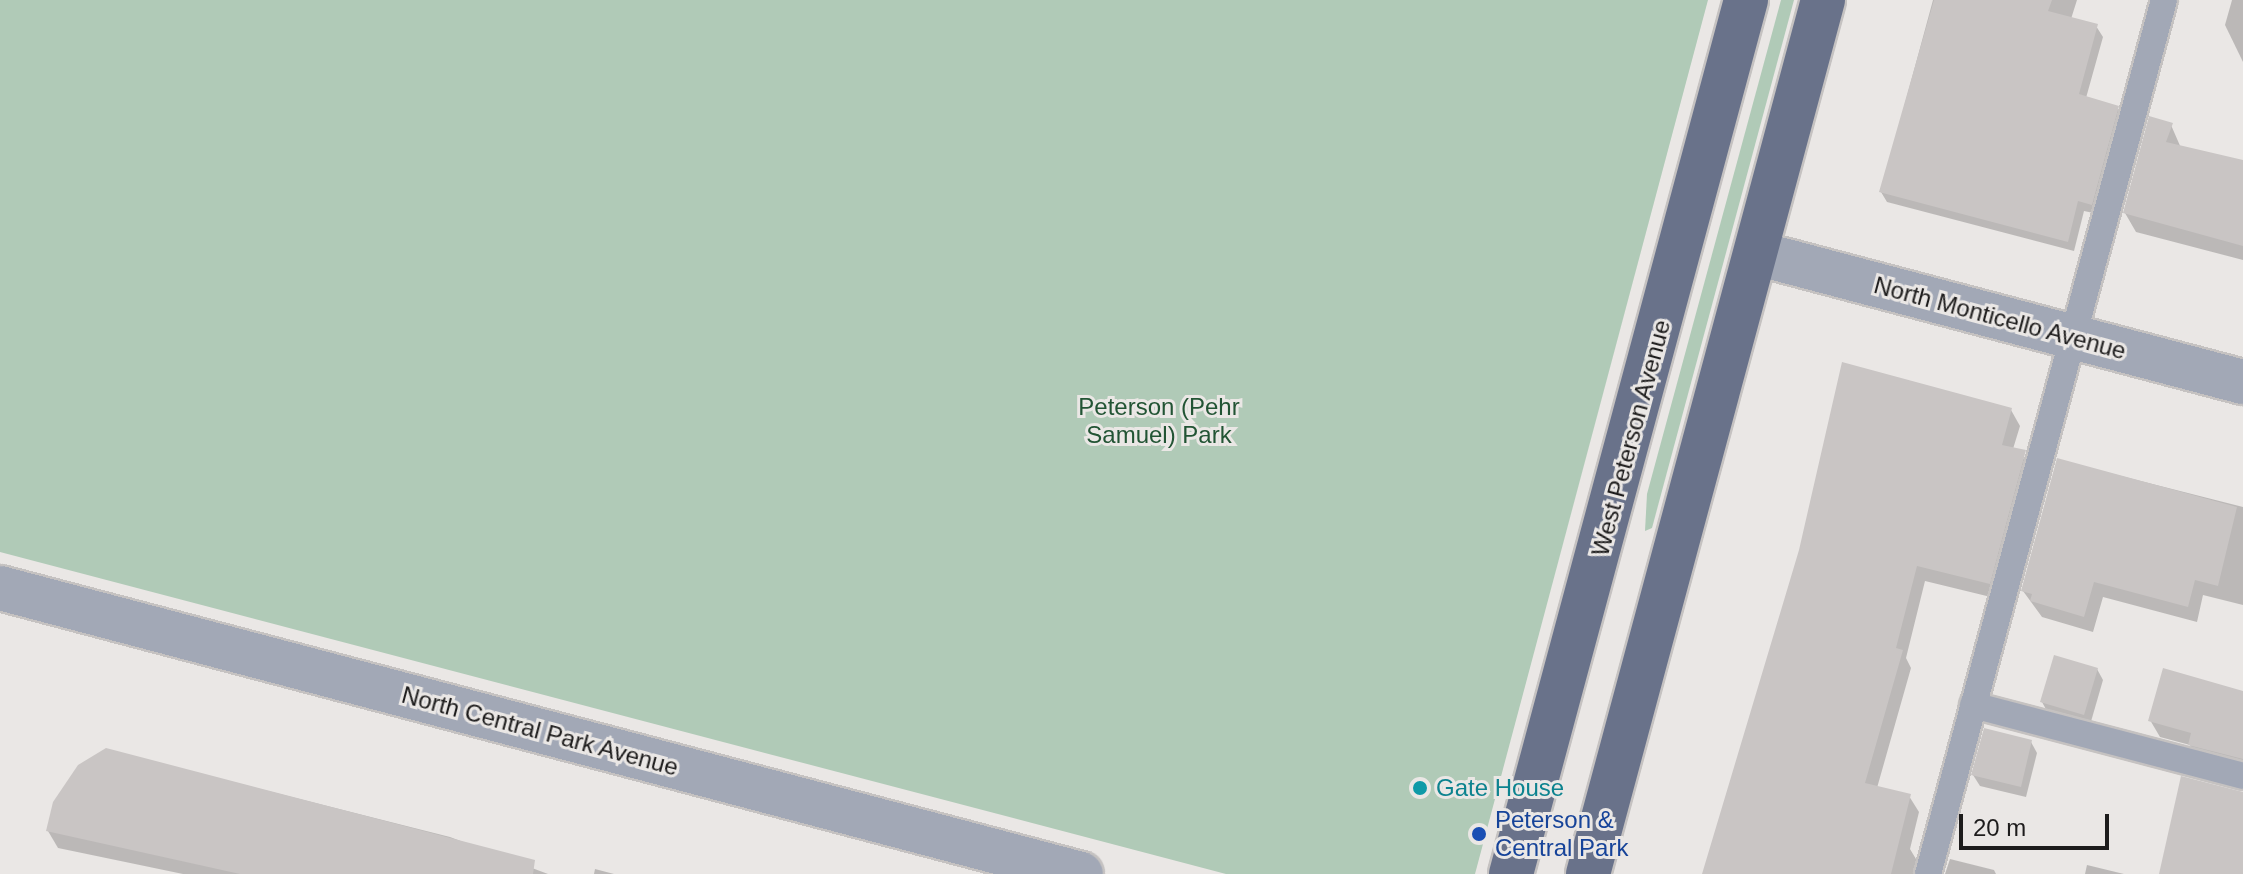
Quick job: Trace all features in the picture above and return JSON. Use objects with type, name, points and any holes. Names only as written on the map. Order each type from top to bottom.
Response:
[{"type":"main road","name":"West Peterson Avenue","points":[[1511,874],[1746,0]]},
{"type":"main road","points":[[1588,874],[1823,0]]},
{"type":"street","name":"North Monticello Avenue","points":[[1756,253],[2243,382]]},
{"type":"street","name":"North Central Park Avenue","points":[[2,598],[1081,874]]},
{"type":"lane","points":[[1928,874],[2164,0]]},
{"type":"lane","points":[[1973,705],[2243,776]]},
{"type":"green space","name":"Peterson (Pehr Samuel) Park","points":[[0,0],[1708,0],[1475,874],[1226,874],[0,552]]},
{"type":"green space","points":[[1781,0],[1794,0],[1652,528],[1645,531],[1647,494]]},
{"type":"building","points":[[1934,0],[2052,0],[2048,11],[2098,24],[2079,94],[2119,106],[2092,205],[2078,201],[2068,242],[1879,192]]},
{"type":"building","points":[[2149,116],[2173,123],[2166,142],[2243,160],[2243,246],[2123,213]]},
{"type":"building","points":[[1842,362],[2012,408],[2002,445],[2026,450],[1990,584],[1917,566],[1896,648],[1903,650],[1865,783],[1911,794],[1891,874],[1702,874],[1799,550]]},
{"type":"building","points":[[2057,458],[2237,507],[2218,586],[2195,580],[2188,607],[2094,582],[2084,617],[2030,601],[2032,594],[2021,591]]},
{"type":"building","points":[[2054,655],[2098,668],[2084,715],[2040,702]]},
{"type":"building","points":[[2163,668],[2243,691],[2243,759],[2188,745],[2191,733],[2148,721]]},
{"type":"building","points":[[1984,728],[2032,740],[2021,787],[1971,775]]},
{"type":"building","points":[[106,748],[535,860],[533,874],[240,874],[46,831],[53,802],[78,765]]},
{"type":"building","points":[[2181,776],[2243,792],[2243,874],[2159,874]]},
{"type":"place","name":"Gate House","points":[[1420,788]]},
{"type":"place","name":"Peterson & Central Park","points":[[1479,834]]}]
